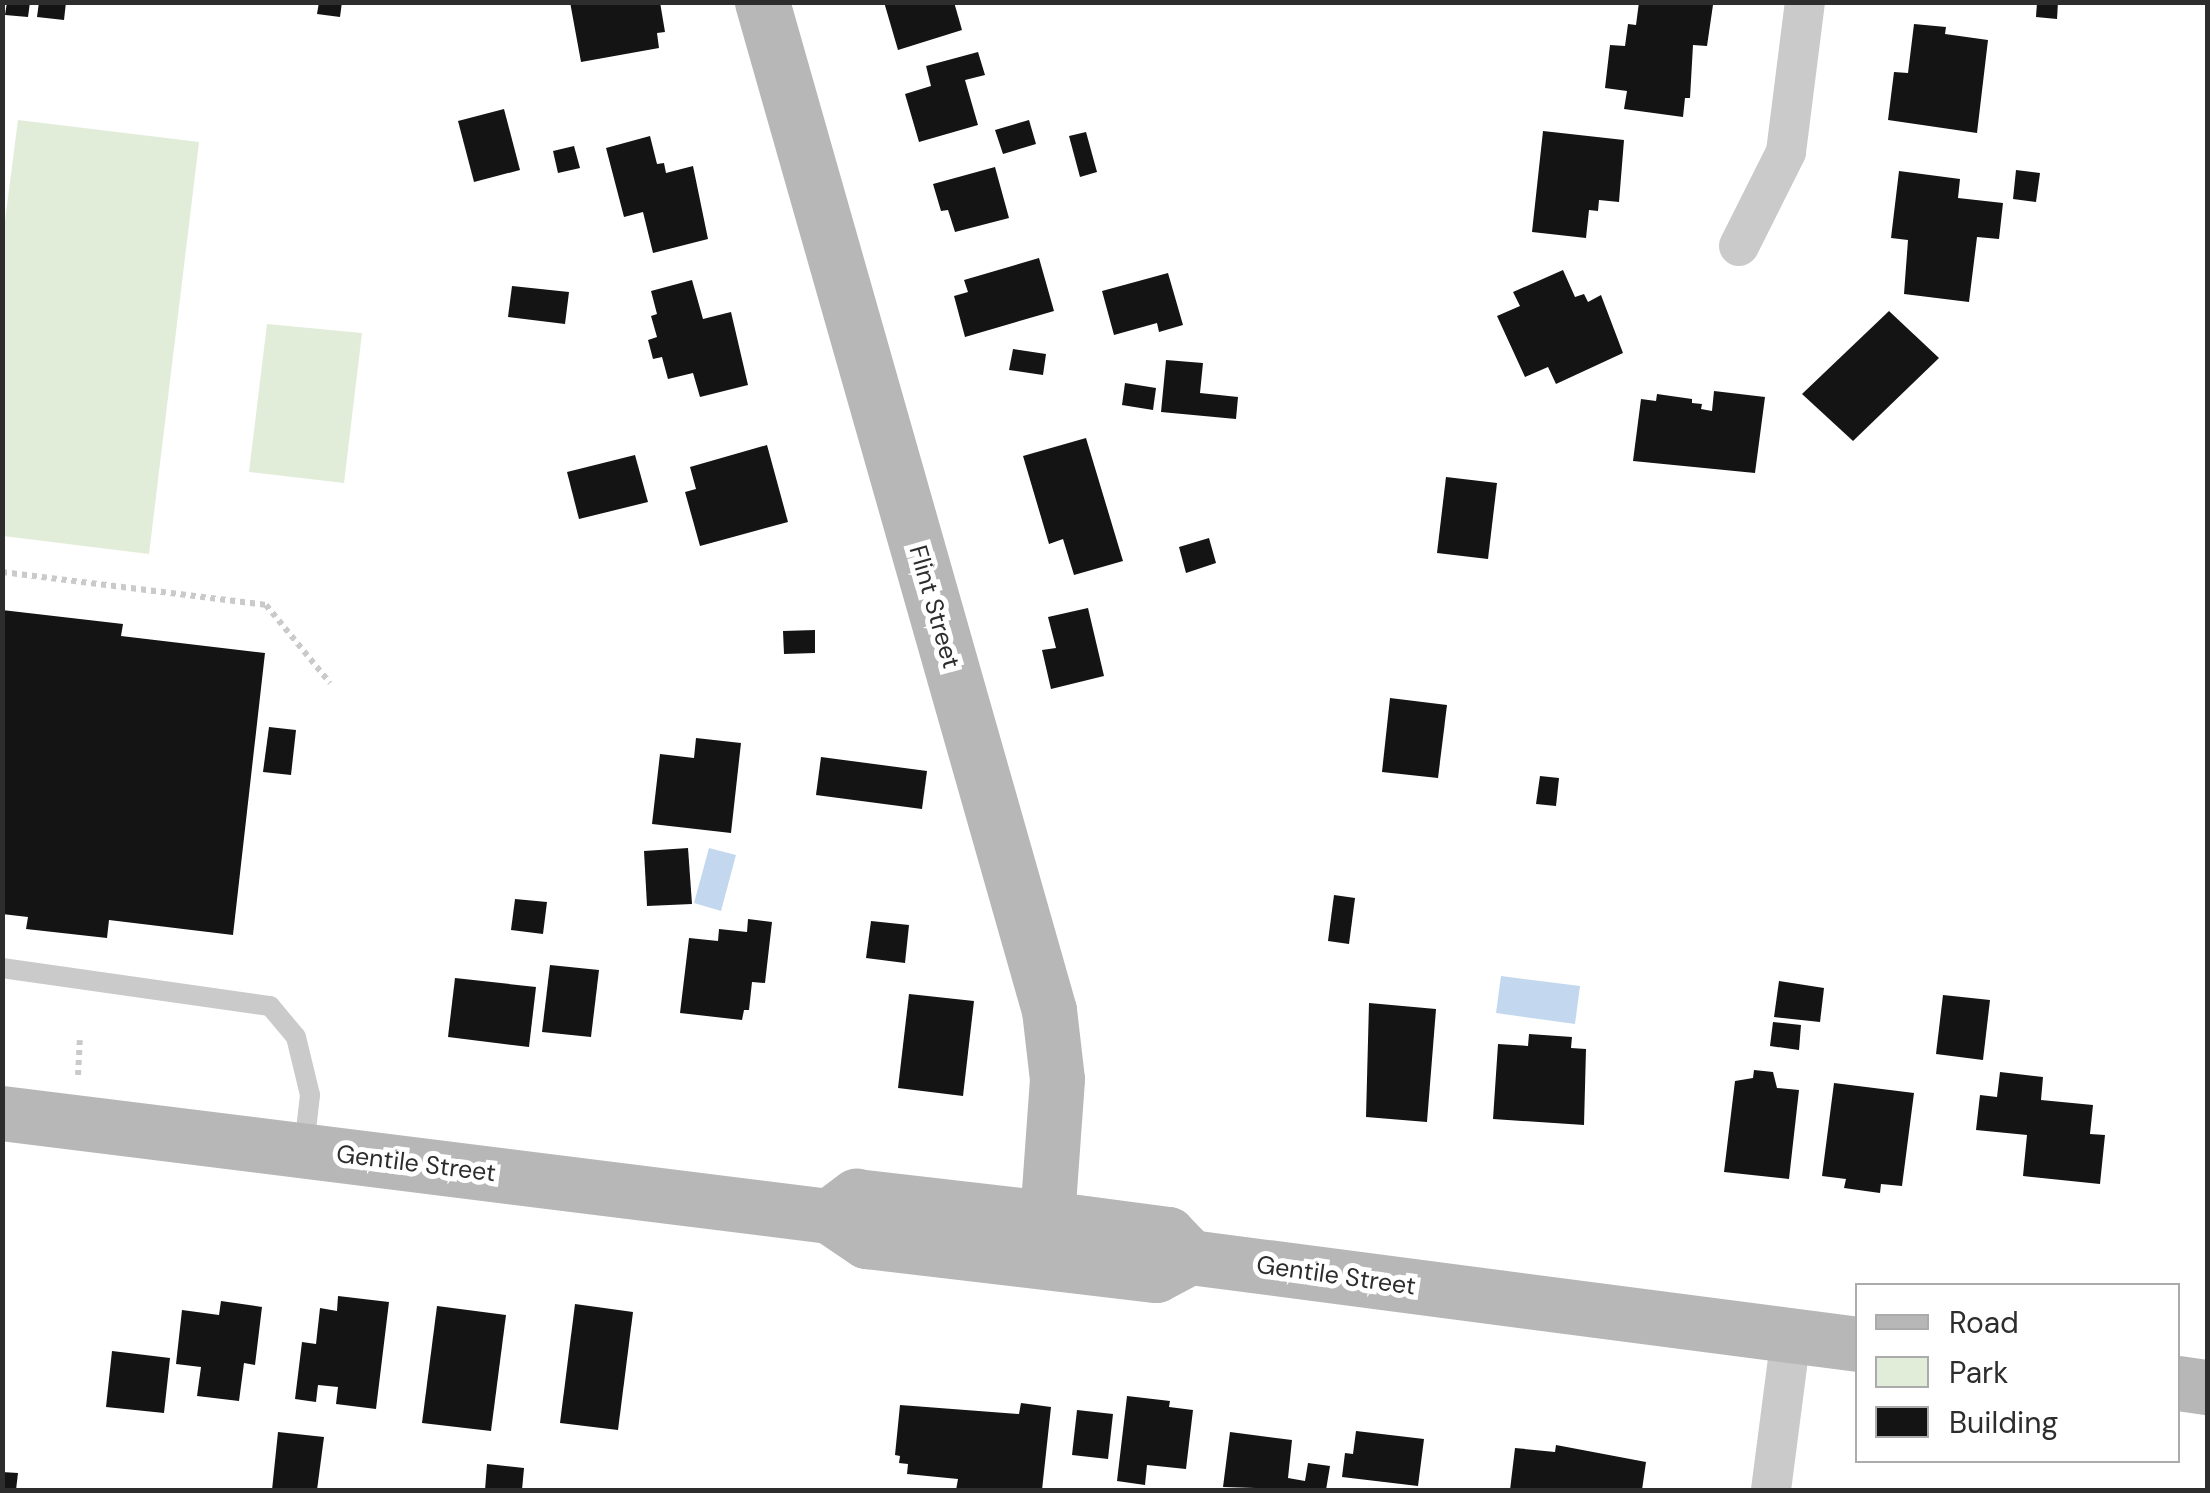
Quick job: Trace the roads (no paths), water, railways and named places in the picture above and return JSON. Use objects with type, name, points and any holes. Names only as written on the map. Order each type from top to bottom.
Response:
[{"type":"main road","name":"Flint Street","points":[[762,2],[1050,1010],[1057,1079],[1047,1218]]},
{"type":"main road","name":"Gentile Street","points":[[2,1113],[834,1219],[866,1241],[1156,1275],[1183,1261],[1855,1344]]},
{"type":"main road","name":"Gentile Street","points":[[834,1219],[856,1196],[1047,1218]]},
{"type":"main road","points":[[1047,1218],[1062,1237],[1183,1261]]},
{"type":"main road","points":[[2180,1383],[2208,1387]]},
{"type":"street","points":[[1739,246],[1786,152],[1805,2]]},
{"type":"street","points":[[1772,1490],[1791,1336]]},
{"type":"lane","points":[[2,968],[270,1006],[296,1038],[310,1095],[304,1150]]},
{"type":"water","points":[[709,848],[736,855],[721,911],[694,903]]},
{"type":"water","points":[[1501,976],[1580,986],[1575,1024],[1496,1013]]}]
